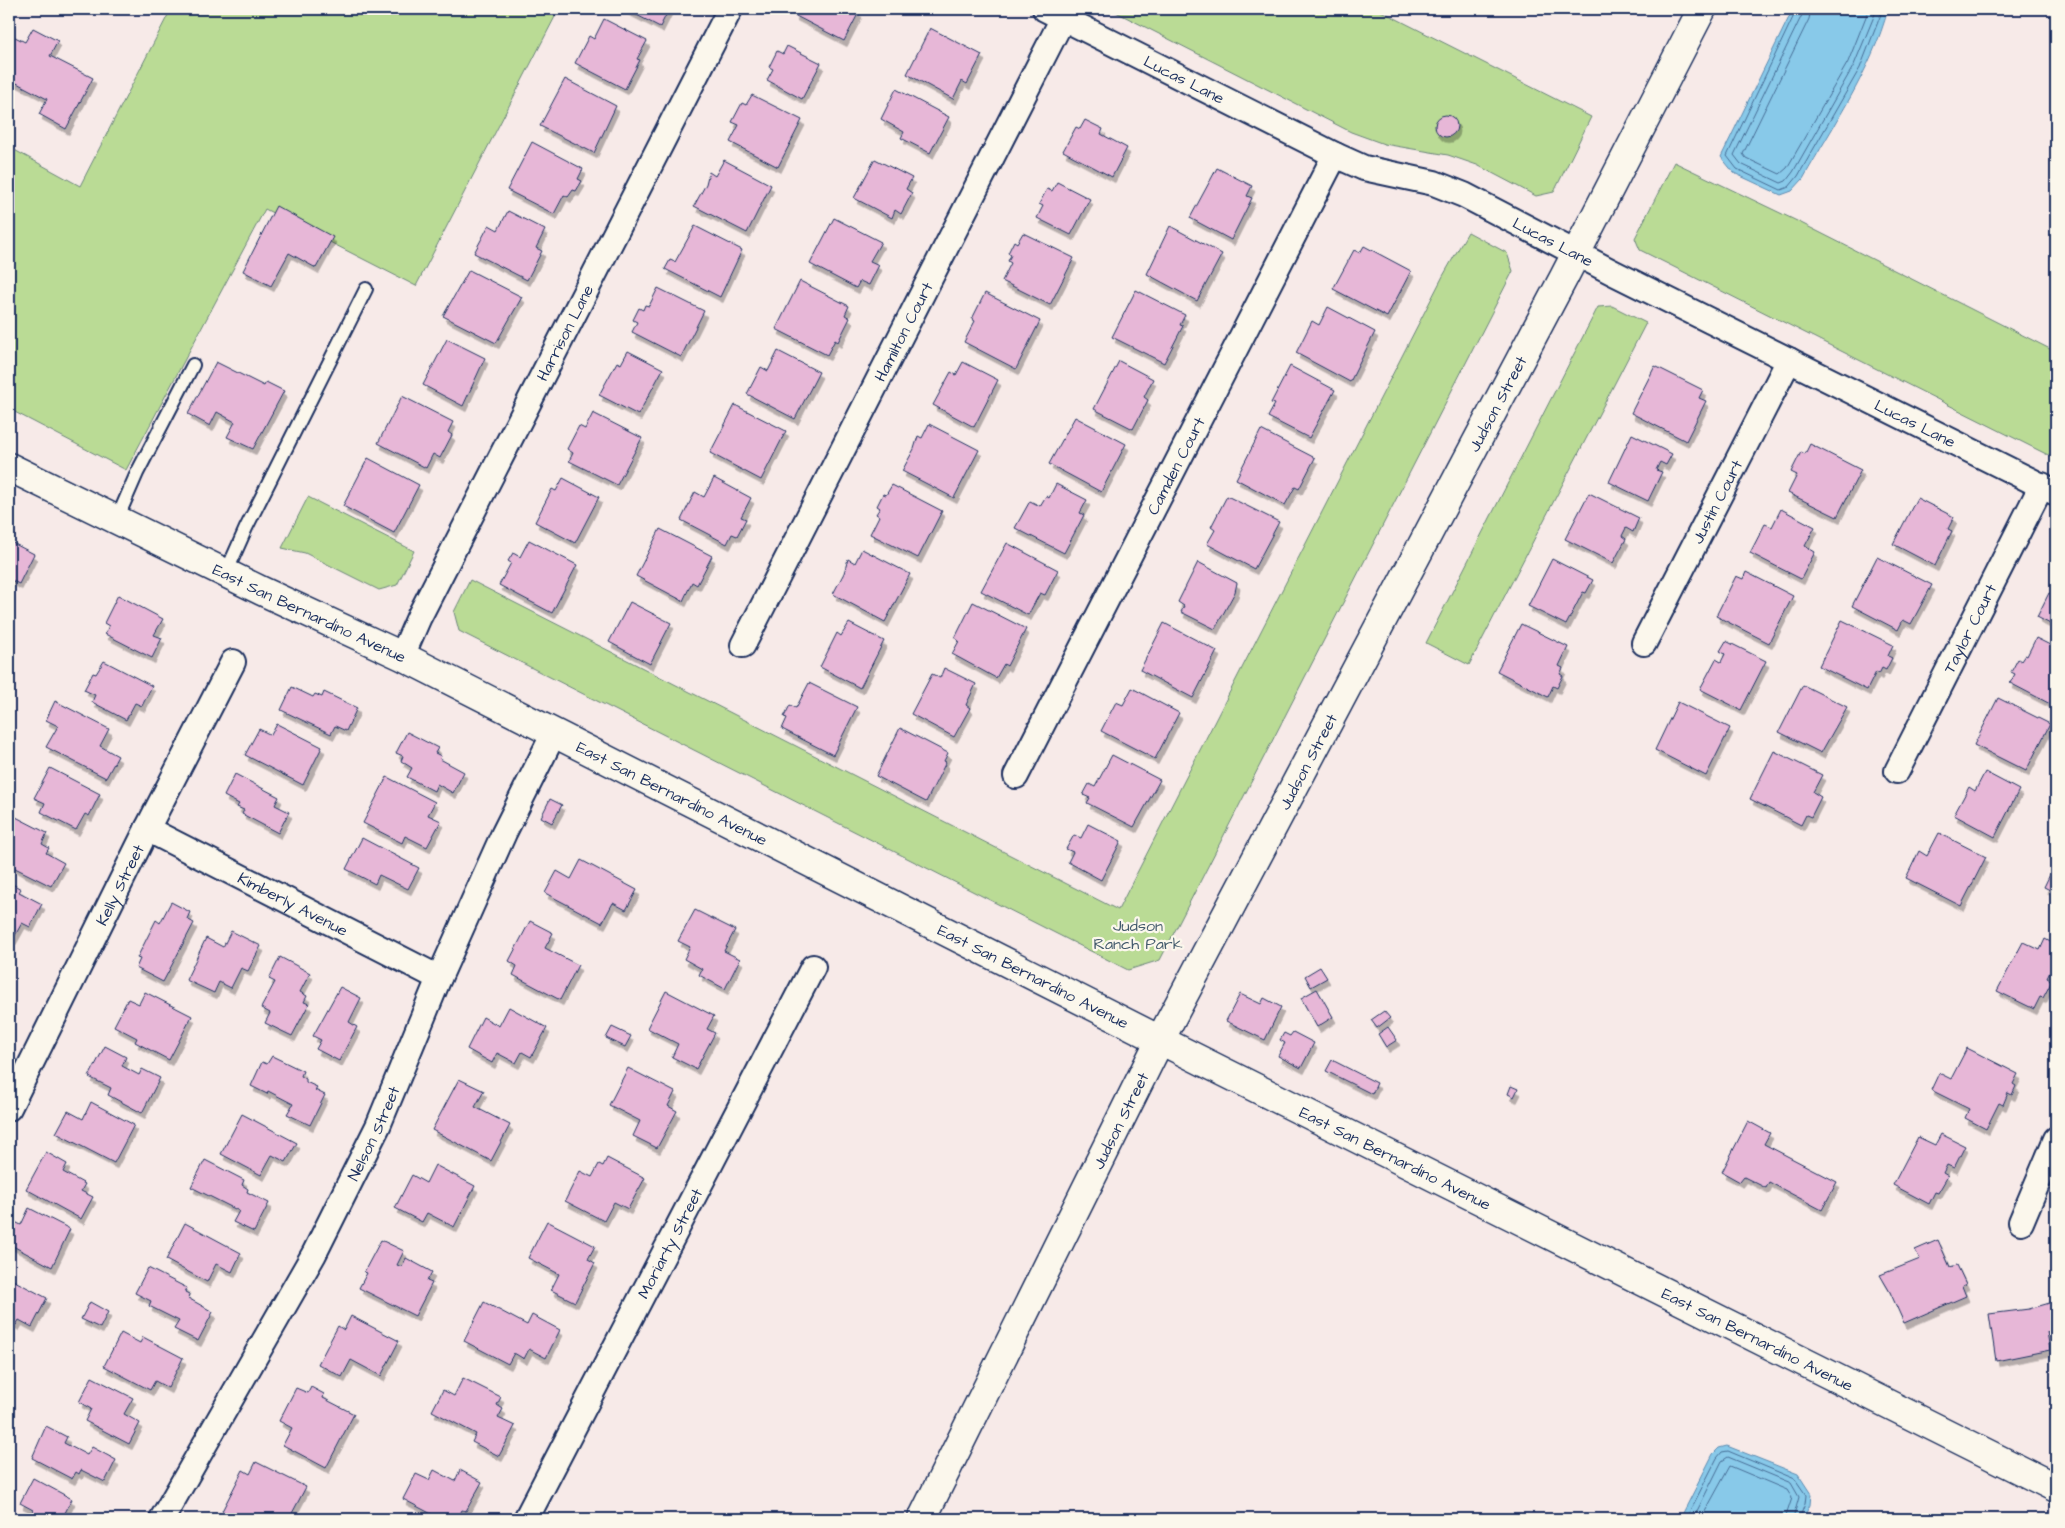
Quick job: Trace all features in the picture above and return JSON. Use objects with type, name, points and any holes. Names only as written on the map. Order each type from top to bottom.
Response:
[{"type":"street","name":"Harrison Lane","points":[[402,656],[419,617],[730,9]]},
{"type":"street","name":"Judson Street","points":[[922,1519],[1160,1040],[1576,254],[1702,9]]},
{"type":"street","name":"Lucas Lane","points":[[1054,13],[1334,155],[1364,168],[1434,183],[1464,195],[1576,254],[2049,489]]},
{"type":"street","name":"Hamilton Court","points":[[744,645],[1054,13]]},
{"type":"street","name":"Camden Court","points":[[1016,776],[1334,155]]},
{"type":"street","name":"Justin Court","points":[[1644,643],[1789,360]]},
{"type":"street","name":"East San Bernardino Avenue","points":[[9,467],[402,656],[1160,1040],[2056,1488]]},
{"type":"street","name":"Taylor Court","points":[[1897,771],[2049,489]]},
{"type":"street","name":"Kelly Street","points":[[9,1108],[147,829],[233,662]]},
{"type":"street","name":"Nelson Street","points":[[162,1519],[318,1245],[378,1126],[439,978],[504,832],[554,733]]},
{"type":"street","name":"Kimberly Avenue","points":[[147,829],[439,978]]},
{"type":"street","name":"Moriarty Street","points":[[526,1519],[813,967]]},
{"type":"street","points":[[2021,1222],[2056,1139]]},
{"type":"lane","points":[[226,573],[366,289]]},
{"type":"lane","points":[[117,519],[137,473],[193,365]]},
{"type":"green space","points":[[171,9],[559,9],[416,286],[265,209],[126,470],[9,409],[9,147],[80,186]]},
{"type":"green space","points":[[1110,9],[1377,9],[1591,117],[1554,192],[1536,196],[1477,165],[1448,155],[1384,144],[1351,132]]},
{"type":"green space","points":[[1674,162],[1799,222],[2056,352],[2056,459],[1640,250],[1635,238]]},
{"type":"green space","name":"Judson Ranch Park","points":[[1468,232],[1507,253],[1513,271],[1160,960],[1128,970],[459,631],[454,612],[470,580],[1118,910],[1443,276]]},
{"type":"green space","points":[[1612,306],[1646,323],[1469,665],[1426,643],[1598,307]]},
{"type":"green space","points":[[308,497],[414,551],[397,585],[379,590],[305,553],[282,548]]},
{"type":"water","points":[[1793,9],[1888,9],[1872,54],[1839,118],[1803,179],[1792,191],[1781,195],[1734,173],[1721,157]]},
{"type":"water","points":[[1727,1446],[1798,1474],[1811,1494],[1810,1505],[1803,1519],[1680,1519],[1713,1454],[1719,1448]]},
{"type":"building","points":[[625,9],[669,9],[660,27]]},
{"type":"building","points":[[797,9],[853,9],[859,12],[844,41],[794,15]]},
{"type":"building","points":[[604,19],[647,41],[637,59],[640,60],[625,89],[575,63],[589,36],[594,39]]},
{"type":"building","points":[[33,28],[58,41],[50,56],[93,78],[66,129],[39,114],[47,99],[9,79],[9,34],[25,42]]},
{"type":"building","points":[[930,28],[982,55],[967,84],[962,81],[953,99],[907,74]]},
{"type":"building","points":[[787,46],[821,63],[802,99],[767,80],[773,69],[769,67],[777,51],[783,54]]},
{"type":"building","points":[[565,79],[616,106],[594,153],[540,126]]},
{"type":"building","points":[[896,89],[949,117],[930,153],[901,138],[904,132],[881,119]]},
{"type":"building","points":[[752,95],[802,120],[778,167],[730,142],[739,125],[732,122],[742,103],[746,105]]},
{"type":"building","points":[[1446,115],[1454,118],[1457,126],[1454,134],[1446,137],[1438,134],[1435,126],[1438,118]]},
{"type":"building","points":[[1085,120],[1103,129],[1101,134],[1127,148],[1112,177],[1063,151],[1076,127],[1080,129]]},
{"type":"building","points":[[532,142],[583,169],[578,179],[582,181],[576,191],[573,190],[568,197],[564,195],[554,214],[507,190]]},
{"type":"building","points":[[875,159],[912,178],[906,189],[912,193],[901,214],[895,210],[892,218],[854,198]]},
{"type":"building","points":[[724,160],[771,185],[747,233],[694,206],[706,184],[709,172],[715,176]]},
{"type":"building","points":[[1217,168],[1252,186],[1247,196],[1252,198],[1231,240],[1190,218]]},
{"type":"building","points":[[1057,182],[1090,199],[1071,235],[1037,218],[1043,206],[1039,204],[1047,189],[1052,191]]},
{"type":"building","points":[[276,206],[333,237],[316,268],[289,253],[271,286],[243,271]]},
{"type":"building","points":[[508,211],[545,230],[536,248],[542,251],[527,280],[474,253],[489,225],[498,230]]},
{"type":"building","points":[[834,218],[881,242],[870,261],[879,265],[869,285],[860,281],[856,288],[810,264]]},
{"type":"building","points":[[695,226],[742,250],[720,297],[665,269],[670,260],[675,262]]},
{"type":"building","points":[[1170,226],[1222,254],[1197,301],[1147,274]]},
{"type":"building","points":[[1023,233],[1074,258],[1050,305],[1002,281],[1011,263],[1008,261],[1011,255],[1008,253],[1014,241],[1017,243]]},
{"type":"building","points":[[1364,246],[1411,271],[1387,317],[1333,289],[1354,250],[1360,253]]},
{"type":"building","points":[[469,270],[522,297],[496,343],[443,316]]},
{"type":"building","points":[[800,281],[849,306],[845,315],[850,318],[838,342],[835,340],[827,355],[776,329]]},
{"type":"building","points":[[658,288],[704,311],[681,357],[632,332],[637,322],[633,320],[639,308],[643,310],[645,305],[649,306]]},
{"type":"building","points":[[1136,290],[1185,315],[1180,325],[1183,326],[1164,363],[1112,337]]},
{"type":"building","points":[[985,293],[1040,321],[1016,369],[964,342],[975,321],[972,319]]},
{"type":"building","points":[[1328,307],[1375,332],[1350,382],[1296,353],[1312,321],[1319,325]]},
{"type":"building","points":[[447,339],[485,358],[463,406],[423,385]]},
{"type":"building","points":[[628,351],[663,369],[638,415],[599,395],[617,362],[621,364]]},
{"type":"building","points":[[778,351],[819,372],[795,419],[747,394],[761,367],[768,371]]},
{"type":"building","points":[[1119,361],[1153,379],[1144,397],[1148,400],[1133,429],[1094,409]]},
{"type":"building","points":[[216,362],[264,386],[266,382],[284,391],[253,449],[227,437],[235,422],[217,412],[210,426],[188,414]]},
{"type":"building","points":[[963,362],[998,380],[974,427],[933,405],[951,372],[956,375]]},
{"type":"building","points":[[1290,366],[1335,390],[1309,438],[1268,417],[1275,404],[1271,403]]},
{"type":"building","points":[[1655,366],[1703,390],[1699,398],[1706,401],[1686,441],[1631,413]]},
{"type":"building","points":[[402,396],[453,422],[448,432],[452,435],[440,458],[433,454],[426,468],[378,443]]},
{"type":"building","points":[[735,405],[786,431],[761,480],[710,453]]},
{"type":"building","points":[[593,413],[642,438],[617,485],[569,461],[573,453],[567,449],[579,426],[585,429]]},
{"type":"building","points":[[1075,417],[1126,444],[1101,492],[1049,464]]},
{"type":"building","points":[[929,424],[979,450],[954,498],[902,471],[914,449],[918,436],[922,438]]},
{"type":"building","points":[[1261,430],[1315,458],[1299,489],[1295,487],[1285,505],[1236,479]]},
{"type":"building","points":[[1632,434],[1672,454],[1666,465],[1660,462],[1656,470],[1662,472],[1648,501],[1609,482]]},
{"type":"building","points":[[1810,444],[1861,470],[1837,517],[1788,493],[1797,475],[1791,472],[1801,452],[1805,454]]},
{"type":"building","points":[[368,458],[419,485],[394,533],[343,506]]},
{"type":"building","points":[[563,478],[599,497],[575,543],[535,522],[552,489],[556,491]]},
{"type":"building","points":[[714,478],[751,498],[741,517],[746,519],[737,536],[732,534],[727,544],[681,520],[695,492],[704,497]]},
{"type":"building","points":[[1056,484],[1087,500],[1080,513],[1084,515],[1064,553],[1015,528],[1030,501],[1040,506],[1046,496],[1049,498]]},
{"type":"building","points":[[892,485],[942,511],[918,558],[870,534],[879,516],[876,514],[880,508],[877,506],[883,494],[886,495]]},
{"type":"building","points":[[1589,493],[1639,518],[1633,532],[1626,528],[1622,536],[1626,539],[1613,563],[1565,539]]},
{"type":"building","points":[[1227,496],[1279,522],[1254,569],[1207,544],[1215,530],[1211,527]]},
{"type":"building","points":[[1917,498],[1954,517],[1948,529],[1952,531],[1935,566],[1893,544]]},
{"type":"building","points":[[1781,509],[1815,527],[1805,546],[1815,552],[1801,579],[1750,553],[1765,524],[1772,527]]},
{"type":"building","points":[[660,529],[712,556],[697,585],[692,582],[683,601],[636,576]]},
{"type":"building","points":[[529,540],[577,565],[552,613],[499,585],[511,563],[508,561],[513,553],[520,557]]},
{"type":"building","points":[[9,541],[34,554],[19,584],[9,579]]},
{"type":"building","points":[[1007,543],[1058,570],[1045,595],[1040,593],[1028,615],[981,591]]},
{"type":"building","points":[[862,549],[910,574],[885,622],[833,594],[844,573],[848,559],[855,563]]},
{"type":"building","points":[[1877,557],[1932,585],[1911,624],[1903,620],[1898,630],[1852,606]]},
{"type":"building","points":[[1552,559],[1593,580],[1586,593],[1583,592],[1566,625],[1528,606]]},
{"type":"building","points":[[1198,562],[1237,583],[1235,592],[1215,629],[1181,612],[1184,606],[1178,602]]},
{"type":"building","points":[[1746,572],[1793,596],[1769,643],[1716,616],[1736,576],[1743,579]]},
{"type":"building","points":[[2056,585],[2056,627],[2037,617],[2049,593],[2052,594]]},
{"type":"building","points":[[118,595],[163,619],[154,635],[162,638],[152,658],[105,634],[109,626],[104,623]]},
{"type":"building","points":[[630,602],[671,623],[650,664],[609,642]]},
{"type":"building","points":[[973,602],[1026,629],[1007,666],[1004,664],[996,678],[952,654],[959,641],[955,638]]},
{"type":"building","points":[[1842,620],[1893,645],[1888,656],[1892,658],[1886,670],[1882,668],[1879,674],[1876,672],[1867,690],[1819,666]]},
{"type":"building","points":[[849,623],[884,641],[860,688],[820,667],[837,633],[841,636]]},
{"type":"building","points":[[1164,623],[1217,651],[1193,698],[1140,670]]},
{"type":"building","points":[[1521,624],[1568,647],[1559,666],[1563,668],[1560,674],[1563,676],[1557,688],[1553,686],[1548,697],[1497,671]]},
{"type":"building","points":[[2036,638],[2056,648],[2056,707],[2010,683],[2015,674],[2011,672],[2018,659],[2021,661],[2025,655],[2027,656]]},
{"type":"building","points":[[1726,641],[1766,661],[1741,710],[1700,689],[1716,659],[1721,662],[1725,654],[1720,651]]},
{"type":"building","points":[[104,661],[152,686],[142,706],[135,703],[126,720],[92,702],[95,695],[84,690],[93,673],[96,674]]},
{"type":"building","points":[[944,668],[976,684],[966,705],[970,708],[954,737],[911,714],[932,674],[940,678]]},
{"type":"building","points":[[809,683],[857,707],[833,755],[782,729],[787,718],[784,717],[790,705],[796,708]]},
{"type":"building","points":[[1803,685],[1847,707],[1821,753],[1779,732]]},
{"type":"building","points":[[292,687],[313,697],[315,694],[322,697],[324,692],[357,708],[346,731],[335,726],[331,734],[281,710]]},
{"type":"building","points":[[1132,688],[1179,713],[1155,759],[1101,731],[1116,702],[1123,705]]},
{"type":"building","points":[[1998,698],[2050,724],[2026,771],[1974,745]]},
{"type":"building","points":[[55,701],[109,729],[100,746],[118,756],[106,778],[46,747],[58,726],[46,720]]},
{"type":"building","points":[[1678,702],[1730,728],[1706,776],[1655,750]]},
{"type":"building","points":[[277,724],[322,747],[303,785],[245,755],[259,729],[271,735]]},
{"type":"building","points":[[900,728],[948,753],[944,761],[946,762],[926,802],[876,776]]},
{"type":"building","points":[[407,732],[438,748],[435,753],[441,756],[440,759],[464,772],[453,793],[437,784],[434,791],[407,777],[412,768],[401,761],[403,756],[396,753]]},
{"type":"building","points":[[1774,751],[1822,775],[1813,792],[1821,797],[1811,817],[1806,815],[1801,825],[1750,799]]},
{"type":"building","points":[[1112,755],[1160,780],[1134,827],[1087,803],[1090,798],[1083,795],[1089,784],[1095,787]]},
{"type":"building","points":[[50,768],[100,794],[89,816],[85,814],[76,830],[41,812],[45,803],[34,798]]},
{"type":"building","points":[[1985,772],[2019,790],[1995,837],[1954,815],[1969,787],[1975,791]]},
{"type":"building","points":[[235,774],[279,797],[275,805],[289,812],[278,833],[242,814],[244,810],[237,807],[239,804],[224,796]]},
{"type":"building","points":[[387,777],[435,802],[428,815],[441,821],[427,847],[405,836],[402,843],[363,823]]},
{"type":"building","points":[[550,799],[562,805],[552,823],[541,817]]},
{"type":"building","points":[[12,815],[47,833],[42,844],[49,848],[46,853],[64,863],[51,886],[9,865],[9,820]]},
{"type":"building","points":[[1088,824],[1121,841],[1101,880],[1068,862],[1073,852],[1066,849],[1074,835],[1081,838]]},
{"type":"building","points":[[1939,833],[1986,857],[1961,906],[1906,878],[1919,851],[1927,856]]},
{"type":"building","points":[[362,838],[419,868],[408,889],[379,875],[375,884],[346,869]]},
{"type":"building","points":[[581,860],[637,890],[626,910],[613,903],[602,923],[545,893],[557,871],[571,879]]},
{"type":"building","points":[[2056,862],[2056,893],[2044,887]]},
{"type":"building","points":[[9,882],[21,889],[19,892],[42,904],[30,927],[22,923],[13,939],[9,936]]},
{"type":"building","points":[[171,902],[190,912],[187,919],[194,923],[163,982],[136,968],[140,959],[137,958],[156,920],[160,923]]},
{"type":"building","points":[[695,910],[735,930],[724,951],[740,959],[725,989],[699,975],[702,969],[684,959],[690,947],[678,941]]},
{"type":"building","points":[[530,921],[553,933],[545,948],[578,965],[560,1000],[513,975],[517,966],[509,961]]},
{"type":"building","points":[[231,931],[261,946],[248,971],[241,968],[231,988],[219,982],[214,993],[186,980],[206,938],[223,947]]},
{"type":"building","points":[[2045,939],[2056,945],[2056,972],[2051,970],[2047,978],[2052,981],[2043,998],[2040,997],[2034,1009],[1997,991],[2023,942],[2040,950]]},
{"type":"building","points":[[280,957],[310,973],[300,992],[307,996],[304,1002],[309,1004],[292,1036],[265,1023],[270,1013],[261,1008],[275,982],[269,979]]},
{"type":"building","points":[[1320,967],[1327,978],[1311,987],[1305,976]]},
{"type":"building","points":[[340,987],[361,998],[349,1022],[357,1027],[339,1061],[316,1049],[321,1040],[313,1036]]},
{"type":"building","points":[[1317,989],[1333,1017],[1317,1027],[1301,998]]},
{"type":"building","points":[[666,991],[714,1016],[707,1029],[715,1033],[696,1069],[672,1057],[678,1044],[647,1028]]},
{"type":"building","points":[[145,992],[192,1016],[169,1060],[135,1042],[137,1038],[114,1026],[128,999],[139,1004]]},
{"type":"building","points":[[1240,994],[1261,1004],[1264,998],[1281,1007],[1265,1040],[1226,1021]]},
{"type":"building","points":[[509,1007],[547,1028],[531,1057],[522,1052],[516,1063],[497,1053],[492,1063],[467,1049],[483,1017],[499,1026]]},
{"type":"building","points":[[1384,1011],[1390,1018],[1377,1028],[1371,1020]]},
{"type":"building","points":[[612,1027],[631,1036],[625,1047],[606,1038]]},
{"type":"building","points":[[1388,1027],[1397,1040],[1386,1047],[1378,1034]]},
{"type":"building","points":[[1293,1032],[1314,1043],[1301,1068],[1278,1056],[1285,1043],[1280,1040],[1284,1033],[1290,1036]]},
{"type":"building","points":[[105,1046],[126,1057],[122,1066],[139,1075],[142,1069],[160,1078],[142,1113],[108,1095],[111,1088],[89,1077]]},
{"type":"building","points":[[1967,1048],[2018,1074],[2013,1084],[2016,1086],[2012,1095],[2008,1093],[2003,1105],[1999,1103],[1986,1129],[1965,1118],[1969,1109],[1931,1090],[1939,1073],[1951,1079]]},
{"type":"building","points":[[272,1056],[303,1071],[301,1076],[306,1079],[306,1082],[317,1087],[315,1090],[325,1095],[310,1125],[287,1114],[293,1104],[268,1091],[267,1094],[251,1086],[262,1062],[267,1064]]},
{"type":"building","points":[[1332,1060],[1377,1083],[1372,1094],[1326,1071]]},
{"type":"building","points":[[628,1068],[675,1092],[668,1106],[677,1111],[657,1148],[633,1136],[640,1121],[609,1105]]},
{"type":"building","points":[[459,1079],[484,1091],[475,1107],[510,1125],[491,1161],[432,1130]]},
{"type":"building","points":[[1511,1086],[1518,1089],[1514,1097],[1508,1094]]},
{"type":"building","points":[[91,1102],[134,1125],[114,1163],[56,1133],[68,1111],[83,1119]]},
{"type":"building","points":[[242,1114],[297,1143],[286,1162],[272,1155],[261,1175],[221,1154]]},
{"type":"building","points":[[1748,1121],[1770,1133],[1764,1144],[1837,1182],[1822,1210],[1769,1182],[1766,1188],[1744,1177],[1740,1182],[1722,1172]]},
{"type":"building","points":[[1941,1134],[1965,1146],[1954,1168],[1947,1165],[1943,1173],[1948,1176],[1938,1193],[1935,1192],[1929,1204],[1893,1185],[1918,1137],[1935,1145]]},
{"type":"building","points":[[46,1152],[67,1164],[63,1172],[85,1184],[81,1191],[93,1197],[81,1219],[26,1189]]},
{"type":"building","points":[[607,1158],[645,1178],[628,1209],[614,1202],[604,1221],[565,1201],[580,1171],[592,1177],[599,1164],[603,1166]]},
{"type":"building","points":[[205,1160],[244,1180],[242,1185],[248,1189],[247,1192],[269,1203],[254,1232],[233,1222],[239,1211],[191,1187]]},
{"type":"building","points":[[435,1165],[475,1186],[454,1227],[427,1213],[422,1222],[395,1208],[412,1175],[426,1183]]},
{"type":"building","points":[[29,1208],[70,1229],[52,1267],[9,1244],[9,1219],[21,1225]]},
{"type":"building","points":[[547,1221],[595,1246],[588,1259],[595,1263],[575,1302],[551,1290],[559,1274],[528,1258]]},
{"type":"building","points":[[185,1223],[241,1253],[232,1272],[216,1264],[207,1282],[166,1260]]},
{"type":"building","points":[[381,1240],[404,1251],[397,1265],[402,1267],[406,1258],[432,1272],[427,1281],[432,1283],[415,1316],[359,1288],[367,1273],[364,1272]]},
{"type":"building","points":[[1938,1240],[1950,1267],[1957,1265],[1966,1284],[1962,1286],[1966,1296],[1904,1323],[1880,1275],[1920,1259],[1915,1250]]},
{"type":"building","points":[[148,1268],[187,1288],[185,1292],[189,1294],[188,1298],[213,1312],[198,1341],[174,1329],[179,1321],[149,1306],[151,1301],[135,1293]]},
{"type":"building","points":[[9,1278],[47,1298],[32,1327],[19,1320],[16,1325],[9,1321]]},
{"type":"building","points":[[90,1302],[108,1312],[100,1328],[81,1319]]},
{"type":"building","points":[[484,1302],[527,1325],[532,1315],[560,1330],[546,1358],[529,1349],[524,1359],[514,1353],[508,1364],[464,1341]]},
{"type":"building","points":[[2053,1302],[2056,1330],[2047,1332],[2050,1350],[1996,1361],[1989,1314],[2029,1309]]},
{"type":"building","points":[[351,1316],[399,1341],[381,1376],[351,1360],[342,1377],[318,1364],[338,1326],[344,1330]]},
{"type":"building","points":[[121,1333],[140,1343],[143,1337],[183,1358],[168,1388],[155,1381],[150,1390],[104,1366]]},
{"type":"building","points":[[92,1377],[133,1398],[124,1414],[140,1423],[129,1444],[85,1421],[91,1409],[79,1402]]},
{"type":"building","points":[[463,1378],[501,1397],[497,1405],[503,1409],[498,1418],[515,1426],[499,1456],[472,1442],[476,1434],[432,1411],[443,1390],[454,1396]]},
{"type":"building","points":[[311,1387],[324,1394],[323,1398],[354,1414],[326,1468],[283,1445],[292,1428],[279,1421],[296,1388],[308,1393]]},
{"type":"building","points":[[46,1426],[67,1437],[64,1443],[87,1455],[92,1447],[116,1460],[105,1482],[81,1470],[79,1474],[76,1472],[72,1479],[32,1458]]},
{"type":"building","points":[[256,1462],[306,1487],[289,1519],[237,1519],[222,1511],[243,1470],[250,1474]]},
{"type":"building","points":[[434,1470],[455,1481],[460,1470],[482,1482],[466,1511],[462,1510],[457,1519],[441,1519],[403,1499],[416,1474],[429,1480]]},
{"type":"building","points":[[33,1478],[72,1499],[65,1513],[76,1519],[29,1519],[33,1510],[20,1503]]}]
